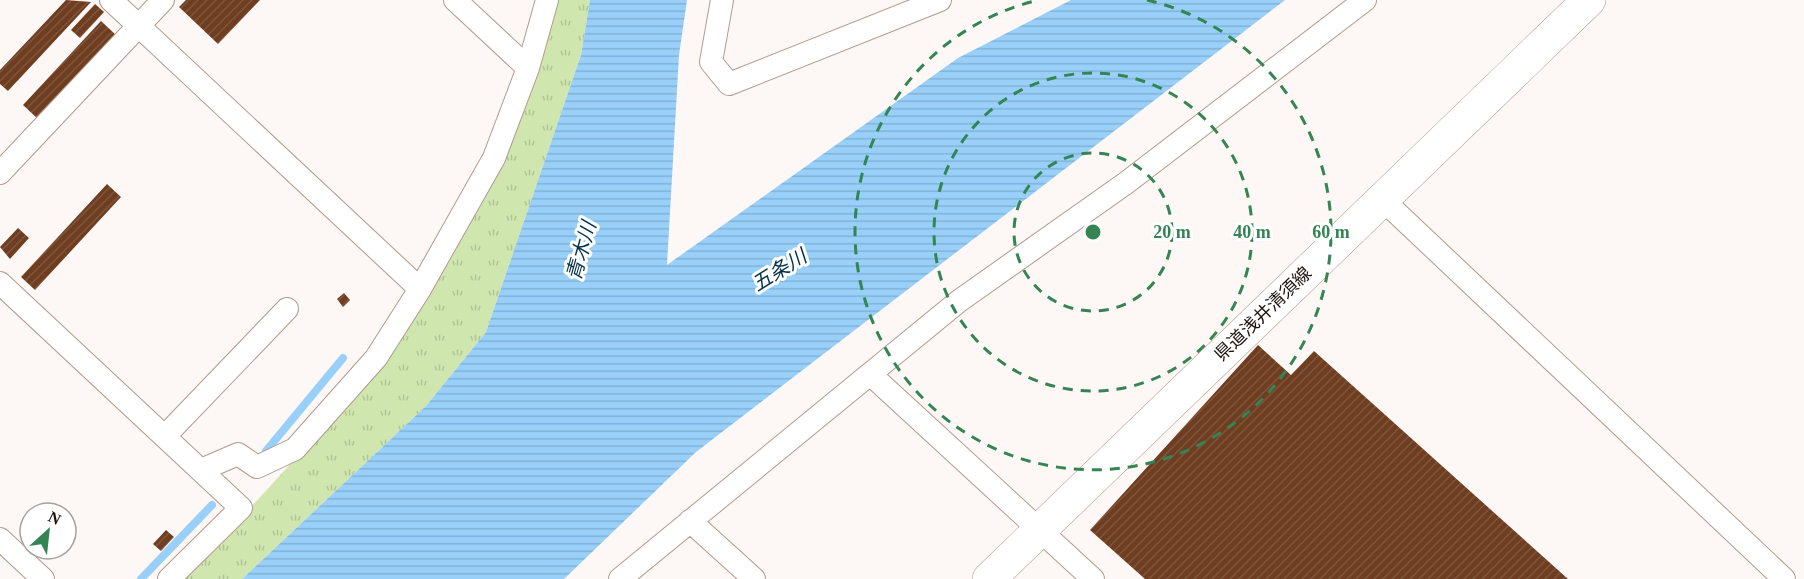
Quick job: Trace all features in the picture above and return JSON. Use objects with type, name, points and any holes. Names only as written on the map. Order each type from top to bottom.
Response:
[{"type":"main road","name":"県道浅井清須線","points":[[988,579],[1589,0]]},
{"type":"street","points":[[111,0],[420,289]]},
{"type":"street","points":[[0,173],[163,0]]},
{"type":"street","points":[[455,0],[528,68]]},
{"type":"street","points":[[201,470],[238,454],[257,467],[295,449],[376,358],[420,289],[494,158],[528,68],[547,0]]},
{"type":"street","points":[[722,0],[711,62],[729,84],[939,0]]},
{"type":"street","points":[[620,579],[959,301],[1126,183],[1365,0]]},
{"type":"street","points":[[1382,199],[1784,579]]},
{"type":"street","points":[[0,283],[241,508],[169,579]]},
{"type":"street","points":[[165,436],[287,309]]},
{"type":"street","points":[[870,374],[1093,579]]},
{"type":"street","points":[[690,521],[754,579]]},
{"type":"street","points":[[0,539],[43,579]]},
{"type":"green space","points":[[552,0],[590,0],[581,55],[486,332],[426,406],[242,579],[181,579],[240,519],[373,374],[418,314],[505,160]]},
{"type":"water","points":[[590,0],[687,0],[679,55],[667,265],[958,58],[1071,0],[1285,0],[696,452],[564,579],[242,579],[426,406],[486,332],[581,55]]},
{"type":"building","points":[[66,0],[91,2],[8,91],[0,84],[0,70]]},
{"type":"building","points":[[186,0],[260,0],[218,44],[179,7]]},
{"type":"building","points":[[95,4],[104,12],[80,38],[71,30]]},
{"type":"building","points":[[101,21],[117,36],[39,120],[23,105]]},
{"type":"building","points":[[107,184],[121,197],[35,290],[21,277]]},
{"type":"building","points":[[18,228],[29,238],[10,259],[0,247]]},
{"type":"building","points":[[344,293],[350,300],[343,307],[337,299]]},
{"type":"building","points":[[1258,345],[1291,375],[1314,351],[1568,579],[1145,579],[1090,530]]},
{"type":"building","points":[[166,530],[174,537],[161,551],[153,544]]},
{"type":"waterway","points":[[266,451],[343,358]]},
{"type":"waterway","points":[[141,579],[212,505]]},
{"type":"water label","name":"青木川","points":[[581,251]]},
{"type":"water label","name":"五条川","points":[[779,270]]}]
